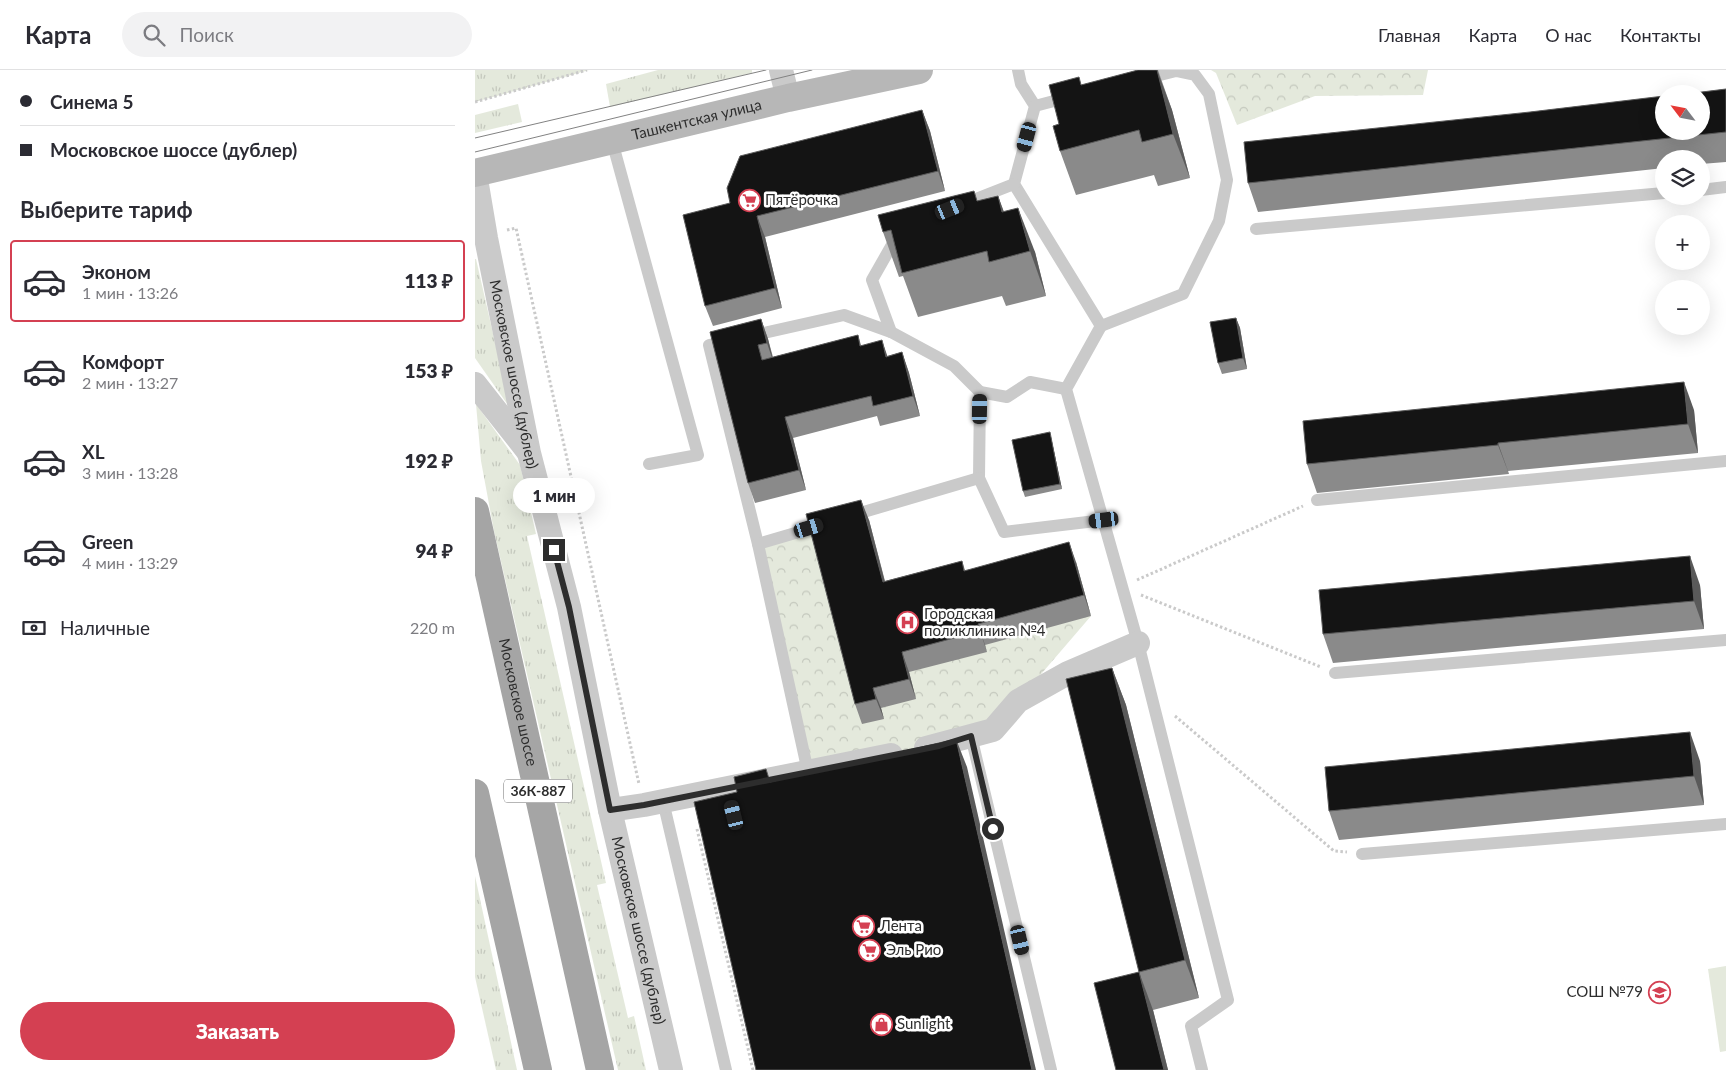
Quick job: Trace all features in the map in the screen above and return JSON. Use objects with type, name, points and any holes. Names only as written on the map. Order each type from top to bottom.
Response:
[{"type":"main road","name":"Ташкентская улица","points":[[475,173],[788,98],[919,70]]},
{"type":"main road","name":"Московское шоссе","points":[[475,512],[600,1070]]},
{"type":"main road","points":[[475,793],[538,1070]]},
{"type":"street","points":[[781,70],[788,98]]},
{"type":"street","name":"Московское шоссе (дублер)","points":[[475,173],[486,238],[529,453],[569,607],[610,810],[671,1070]]},
{"type":"street","points":[[475,384],[529,453]]},
{"type":"street","points":[[610,810],[653,803],[730,796],[808,772],[939,746],[993,730],[1018,701],[1068,673],[1138,643]]},
{"type":"lane","points":[[1018,70],[1021,84],[1035,106],[1014,184],[1101,326]]},
{"type":"lane","points":[[1129,82],[1176,71],[1195,75],[1209,94],[1227,180],[1219,222],[1183,294],[1101,326],[1066,389],[1138,643],[1228,1000],[1191,1026],[1202,1070]]},
{"type":"lane","points":[[1035,106],[1082,94]]},
{"type":"lane","points":[[612,141],[697,455],[649,464]]},
{"type":"lane","points":[[954,208],[1014,184]]},
{"type":"lane","points":[[1710,189],[1726,187]]},
{"type":"lane","points":[[1256,229],[1655,194]]},
{"type":"lane","points":[[891,332],[872,280],[902,229]]},
{"type":"lane","points":[[808,772],[758,544],[709,345],[844,315],[891,332],[954,366],[980,392],[1007,397],[1030,382],[1066,389]]},
{"type":"lane","points":[[980,392],[979,478],[1004,532],[1104,520]]},
{"type":"lane","points":[[1317,500],[1726,461]]},
{"type":"lane","points":[[758,544],[979,478]]},
{"type":"lane","points":[[1335,673],[1726,640]]},
{"type":"lane","points":[[971,736],[1051,1070]]},
{"type":"lane","points":[[653,803],[726,1070]]},
{"type":"lane","points":[[1362,854],[1726,824]]},
{"type":"path","points":[[475,102],[587,70]]},
{"type":"path","points":[[506,230],[516,228],[653,803]]},
{"type":"path","points":[[1123,587],[1317,500]]},
{"type":"path","points":[[1123,587],[1335,673]]},
{"type":"path","points":[[1151,696],[1334,851],[1362,854]]},
{"type":"path","points":[[697,829],[753,1070]]},
{"type":"green space","points":[[475,70],[589,70],[475,102]]},
{"type":"green space","points":[[658,70],[752,70],[752,73],[610,107],[606,84]]},
{"type":"green space","points":[[1211,70],[1428,70],[1423,95],[1315,96],[1237,125],[1216,73]]},
{"type":"green space","points":[[518,104],[522,122],[475,133],[475,115]]},
{"type":"green space","points":[[476,259],[510,408],[475,358]]},
{"type":"green space","points":[[476,404],[520,465],[536,534],[527,536],[606,883],[597,885],[628,1018],[634,1016],[646,1070],[618,1070],[494,531],[481,461]]},
{"type":"green space","points":[[860,513],[891,602],[1076,562],[1091,616],[1018,701],[971,736],[808,772],[758,544]]},
{"type":"green space","points":[[475,876],[517,1070],[496,1070],[475,977]]},
{"type":"green space","points":[[1726,966],[1726,1051],[1720,1052],[1708,969]]},
{"type":"building","points":[[1138,70],[1157,70],[1173,134],[1142,142],[1139,130],[1060,151],[1053,126],[1059,124],[1049,85],[1079,77],[1081,85]]},
{"type":"building","points":[[1726,89],[1726,132],[1710,134],[1710,91]]},
{"type":"building","points":[[1655,97],[1655,140],[1248,183],[1244,142]]},
{"type":"building","points":[[922,110],[938,171],[757,216],[775,288],[705,306],[683,215],[730,203],[727,188],[740,156]]},
{"type":"building","points":[[974,191],[977,201],[998,196],[1002,212],[1018,208],[1030,251],[989,262],[987,251],[902,273],[891,230],[883,232],[878,215]]},
{"type":"building","points":[[1236,318],[1243,358],[1218,363],[1210,322]]},
{"type":"building","points":[[761,319],[767,343],[758,345],[762,360],[858,335],[860,346],[882,340],[886,357],[902,352],[913,396],[873,406],[871,396],[785,417],[799,470],[748,483],[710,332]]},
{"type":"building","points":[[1684,382],[1688,424],[1307,464],[1303,421]]},
{"type":"building","points":[[1050,432],[1060,484],[1023,491],[1012,440]]},
{"type":"building","points":[[861,500],[883,582],[962,561],[964,571],[1069,542],[1084,595],[978,624],[980,631],[902,652],[909,679],[873,688],[876,699],[855,704],[806,514]]},
{"type":"building","points":[[1690,556],[1694,601],[1323,634],[1319,590]]},
{"type":"building","points":[[1112,668],[1185,960],[1139,972],[1066,679]]},
{"type":"building","points":[[1690,732],[1694,776],[1329,811],[1325,767]]},
{"type":"building","name":"Эль Рио","points":[[956,739],[1032,1070],[756,1070],[694,802],[737,792],[734,777],[766,769],[770,782]]},
{"type":"building","points":[[1139,972],[1164,1070],[1116,1070],[1094,983]]},
{"type":"tram line","points":[[475,138],[766,70]]},
{"type":"tram line","points":[[475,152],[812,70]]},
{"type":"place","name":"Пятёрочка","points":[[749,200]]},
{"type":"place","name":"Городская поликлиника №4","points":[[908,623]]},
{"type":"place","name":"Лента","points":[[864,926]]},
{"type":"place","name":"Эль Рио","points":[[870,950]]},
{"type":"place","name":"СОШ №79","points":[[1659,992]]},
{"type":"place","name":"Sunlight","points":[[881,1024]]},
{"type":"route","points":[[554,550],[569,607],[610,810],[644,805],[939,746],[971,736],[993,829]]}]
